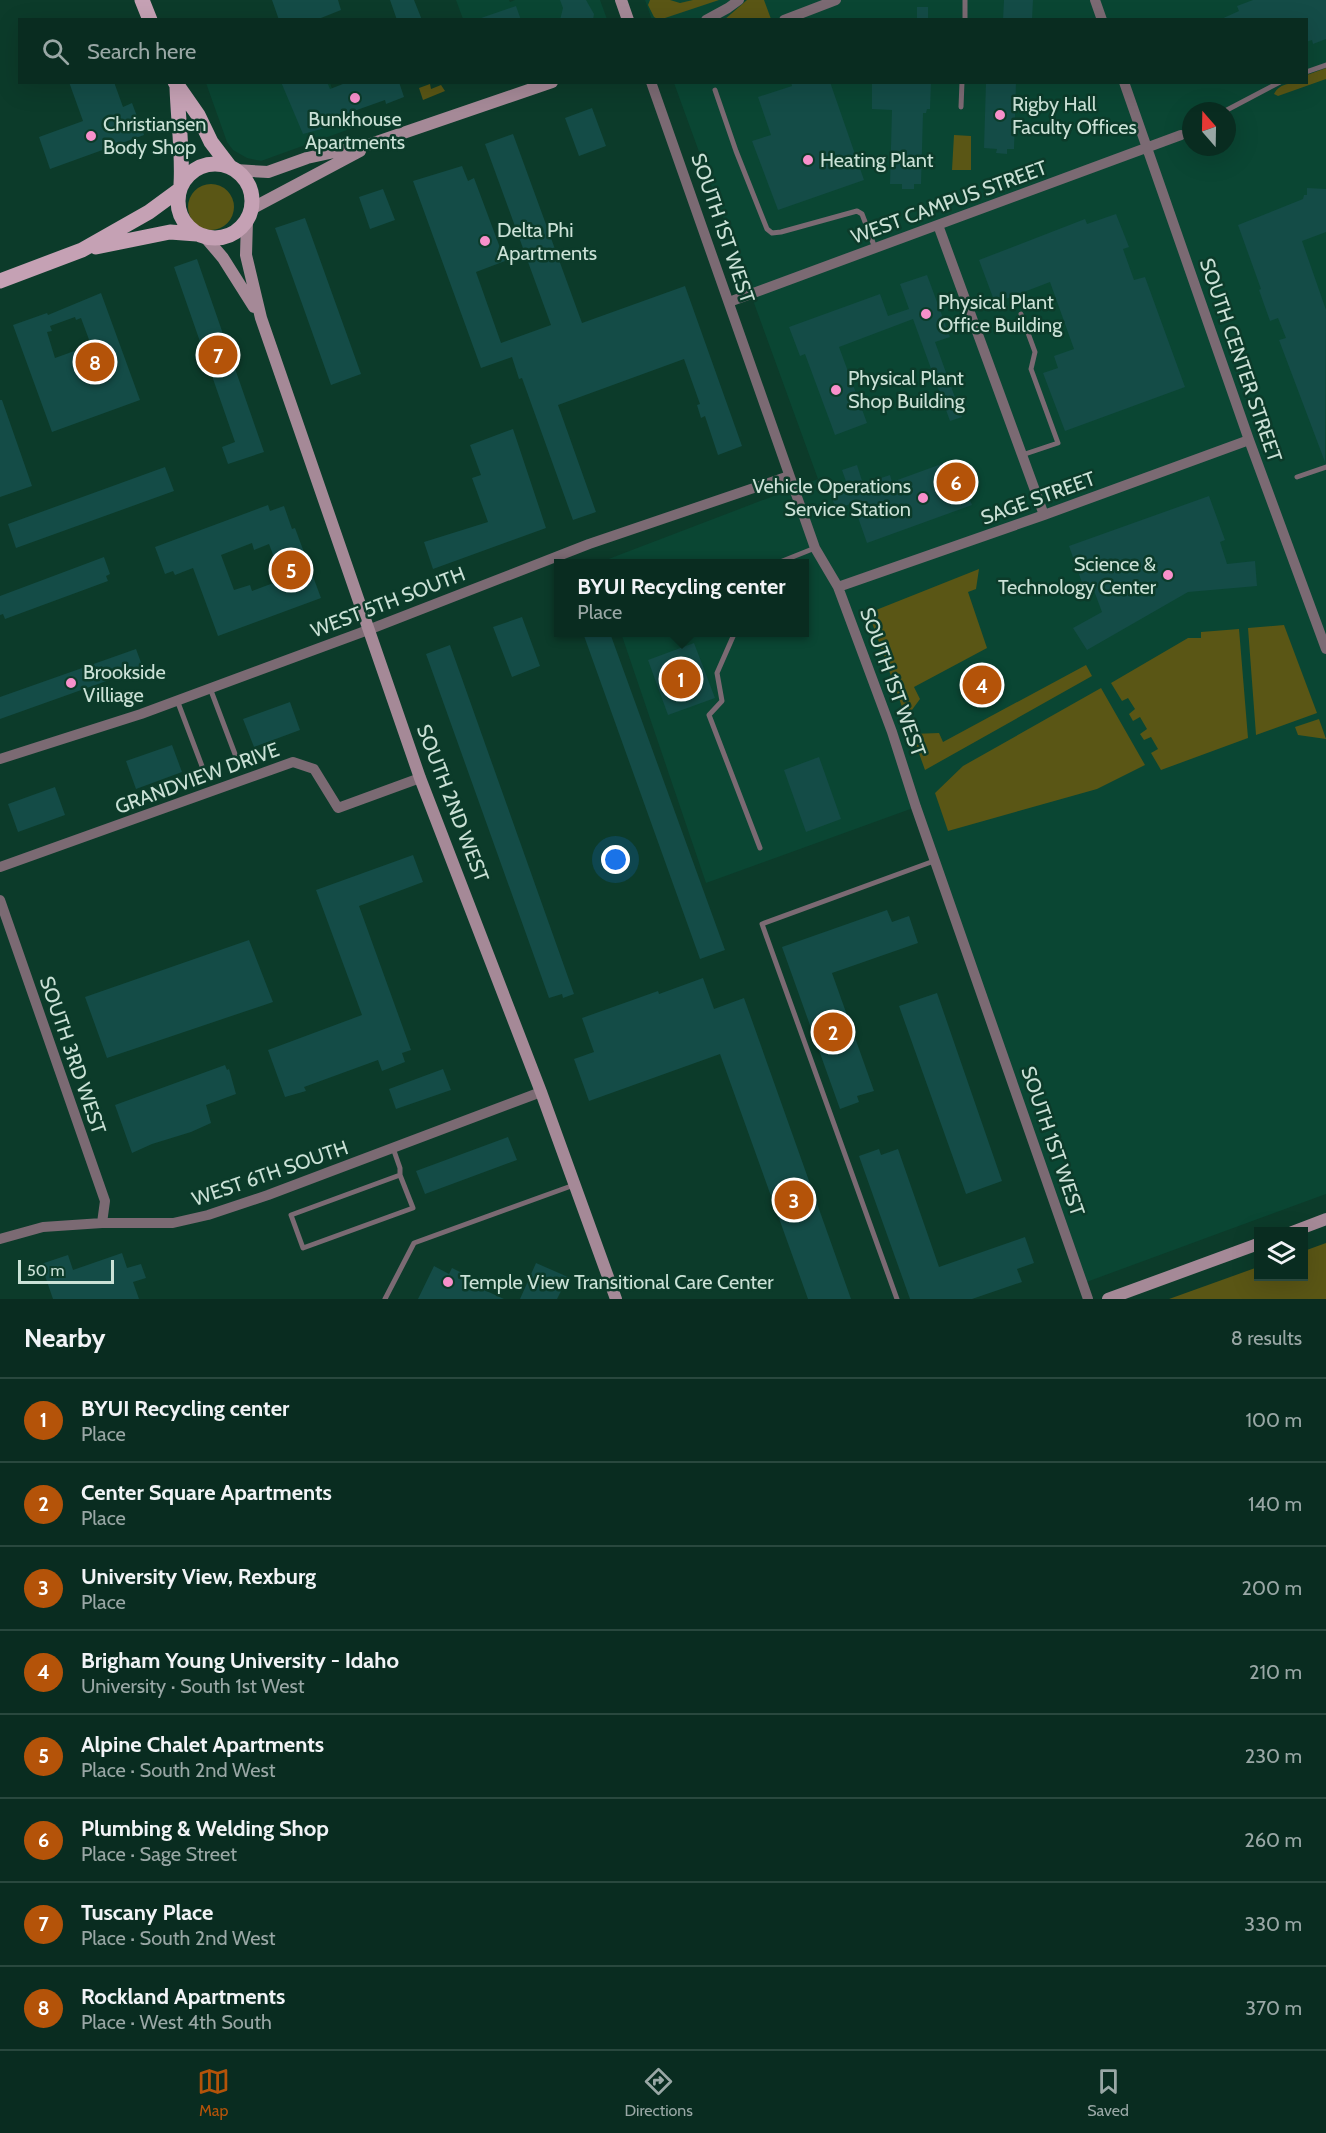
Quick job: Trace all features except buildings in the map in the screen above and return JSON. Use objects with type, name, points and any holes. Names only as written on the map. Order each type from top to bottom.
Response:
[{"type":"main road","points":[[142,0],[149,18]]},
{"type":"main road","points":[[621,0],[627,18]]},
{"type":"main road","points":[[82,250],[149,212],[180,187],[186,177],[202,166],[221,165],[233,169],[267,172],[307,158],[371,144],[546,84]]},
{"type":"main road","points":[[0,281],[82,250],[155,234],[170,232],[218,239],[230,236],[240,229],[249,214],[252,198],[249,187],[244,177],[233,169],[211,142],[198,115],[176,85]]},
{"type":"main road","points":[[176,85],[182,151],[178,210],[188,228],[202,236]]},
{"type":"main road","points":[[249,214],[371,144]]},
{"type":"main road","name":"SOUTH 2ND WEST","points":[[249,214],[246,255],[261,318],[420,778],[541,1092],[616,1299]]},
{"type":"main road","name":"SOUTH 2ND WEST","points":[[202,236],[224,258],[261,318]]},
{"type":"main road","points":[[1305,1227],[1326,1219]]},
{"type":"main road","points":[[1108,1299],[1254,1245]]},
{"type":"street","points":[[710,18],[739,0]]},
{"type":"street","points":[[789,18],[836,0]]},
{"type":"street","points":[[1095,0],[1101,18]]},
{"type":"street","name":"SOUTH 1ST WEST","points":[[652,84],[815,548],[838,587],[891,732],[1088,1299]]},
{"type":"street","name":"SOUTH CENTER STREET","points":[[1125,84],[1249,440],[1326,649]]},
{"type":"street","name":"WEST CAMPUS STREET","points":[[729,302],[1182,135]]},
{"type":"street","points":[[938,225],[1044,515]]},
{"type":"street","name":"SAGE STREET","points":[[838,587],[1249,440]]},
{"type":"street","name":"WEST 5TH SOUTH","points":[[0,759],[177,700],[368,630],[589,544],[789,476]]},
{"type":"street","name":"GRANDVIEW DRIVE","points":[[0,867],[294,762],[314,769],[338,808],[420,778]]},
{"type":"street","name":"SOUTH 3RD WEST","points":[[0,900],[105,1201],[102,1223]]},
{"type":"street","name":"WEST 6TH SOUTH","points":[[0,1239],[43,1227],[102,1223],[138,1225],[173,1223],[208,1215],[268,1196],[541,1092]]},
{"type":"lane","points":[[965,0],[965,18]]},
{"type":"lane","points":[[1308,71],[1326,65]]},
{"type":"lane","points":[[961,107],[962,84]]},
{"type":"lane","points":[[1236,105],[1276,84]]},
{"type":"lane","points":[[715,90],[767,229],[772,233],[781,232],[857,211],[862,214],[876,248]]},
{"type":"lane","points":[[1021,314],[1035,352],[1031,369],[1058,443],[1022,455]]},
{"type":"lane","points":[[1297,477],[1326,467]]},
{"type":"lane","points":[[788,559],[815,548]]},
{"type":"lane","points":[[733,637],[717,673],[722,701],[709,715],[760,848]]},
{"type":"lane","points":[[210,688],[238,762]]},
{"type":"lane","points":[[177,700],[205,774]]},
{"type":"lane","points":[[897,1299],[762,924],[936,861]]},
{"type":"lane","points":[[393,1148],[412,1208],[303,1248],[291,1215],[400,1175]]},
{"type":"lane","points":[[385,1299],[414,1243],[574,1185]]},
{"type":"shaded area","points":[[456,0],[509,0],[510,2],[515,0],[600,0],[607,18],[463,18]]},
{"type":"shaded area","points":[[645,0],[1326,0],[1326,1194],[1081,1284],[916,807],[706,883],[622,637],[809,637],[809,559],[608,559],[818,479],[674,84],[1308,84],[1308,18],[651,18]]},
{"type":"shaded area","points":[[650,0],[670,0],[680,3],[693,0],[719,0],[665,18],[654,17],[648,5]]},
{"type":"shaded area","points":[[747,0],[764,0],[771,18],[726,18]]},
{"type":"shaded area","points":[[1326,68],[1326,79],[1278,96],[1274,94],[1284,85],[1308,84],[1308,75]]},
{"type":"shaded area","points":[[206,84],[330,84],[347,130],[261,161],[247,158],[233,150],[227,142]]},
{"type":"shaded area","points":[[430,84],[431,89],[441,85],[445,91],[423,100],[419,88]]},
{"type":"shaded area","points":[[954,135],[971,136],[971,170],[952,170]]},
{"type":"shaded area","points":[[211,184],[227,191],[234,207],[227,223],[211,230],[195,223],[188,207],[195,191]]},
{"type":"shaded area","points":[[979,569],[976,589],[968,592],[987,648],[914,687],[920,699],[906,718],[871,620],[871,612]]},
{"type":"shaded area","points":[[1284,625],[1317,713],[1256,735],[1248,628]]},
{"type":"shaded area","points":[[1239,629],[1248,738],[1161,770],[1151,753],[1158,749],[1151,737],[1144,740],[1140,734],[1147,729],[1140,717],[1133,721],[1129,714],[1135,709],[1128,698],[1122,701],[1111,683],[1188,638],[1201,638],[1201,632]]},
{"type":"shaded area","points":[[1086,665],[1092,676],[925,770],[912,734],[939,733],[943,742]]},
{"type":"shaded area","points":[[1101,688],[1145,765],[1097,789],[948,831],[935,793],[963,766]]},
{"type":"shaded area","points":[[1319,719],[1326,739],[1298,735],[1295,727]]},
{"type":"shaded area","points":[[1326,1243],[1326,1299],[1169,1299],[1254,1268],[1254,1281],[1308,1281],[1308,1250]]},
{"type":"place","name":"Bunkhouse Apartments","points":[[355,98]]},
{"type":"place","name":"Rigby Hall Faculty Offices","points":[[1000,115]]},
{"type":"place","name":"Christiansen Body Shop","points":[[91,136]]},
{"type":"place","name":"Heating Plant","points":[[808,160]]},
{"type":"place","name":"Delta Phi Apartments","points":[[485,241]]},
{"type":"place","name":"Physical Plant Office Building","points":[[926,314]]},
{"type":"place","name":"Tuscany Place","points":[[218,355]]},
{"type":"place","name":"Rockland Apartments","points":[[95,362]]},
{"type":"place","name":"Physical Plant Shop Building","points":[[836,390]]},
{"type":"place","name":"Plumbing & Welding Shop","points":[[956,482]]},
{"type":"place","name":"Vehicle Operations Service Station","points":[[923,498]]},
{"type":"place","name":"Alpine Chalet Apartments","points":[[291,570]]},
{"type":"place","name":"Science & Technology Center","points":[[1168,575]]},
{"type":"place","name":"BYUI Recycling center","points":[[681,679]]},
{"type":"place","name":"Brookside Villiage","points":[[71,683]]},
{"type":"place","name":"Brigham Young University - Idaho","points":[[982,685]]},
{"type":"place","name":"Center Square Apartments","points":[[833,1032]]},
{"type":"place","name":"University View, Rexburg","points":[[794,1200]]},
{"type":"place","name":"Temple View Transitional Care Center","points":[[448,1282]]}]
